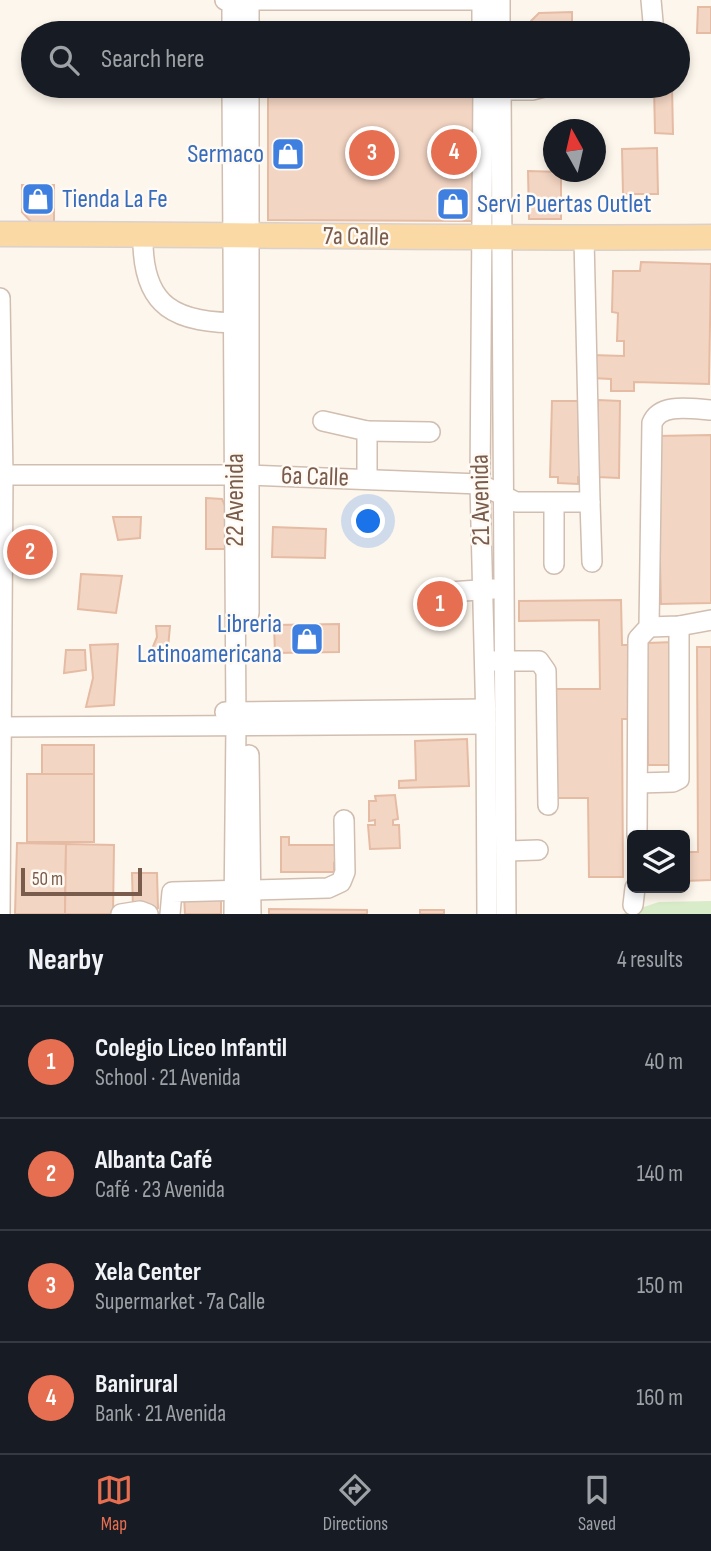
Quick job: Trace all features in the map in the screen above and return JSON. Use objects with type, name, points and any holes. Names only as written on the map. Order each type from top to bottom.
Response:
[{"type":"main road","name":"7a Calle","points":[[0,234],[241,234],[494,240],[711,237]]},
{"type":"street","points":[[225,0],[500,0],[500,21]]},
{"type":"street","points":[[232,0],[232,21]]},
{"type":"street","points":[[248,0],[249,21]]},
{"type":"street","points":[[482,0],[482,21]]},
{"type":"street","points":[[651,0],[653,21]]},
{"type":"street","name":"22 Avenida","points":[[233,98],[241,234]]},
{"type":"street","name":"22 Avenida","points":[[234,914],[242,890],[241,234],[248,98]]},
{"type":"street","name":"21 Avenida","points":[[495,98],[494,240],[504,589],[506,914]]},
{"type":"street","points":[[143,234],[145,275],[158,299],[191,318],[241,323]]},
{"type":"street","points":[[584,238],[592,562]]},
{"type":"street","name":"21 Avenida","points":[[487,914],[486,717],[480,484],[494,240]]},
{"type":"street","points":[[0,298],[0,914]]},
{"type":"street","points":[[637,830],[638,639],[649,627],[652,423],[657,414],[667,410],[711,410]]},
{"type":"street","points":[[323,421],[366,431],[430,432]]},
{"type":"street","points":[[366,431],[367,480]]},
{"type":"street","name":"6a Calle","points":[[1,475],[242,475],[480,484],[516,502],[590,502]]},
{"type":"street","points":[[554,503],[554,564]]},
{"type":"street","points":[[435,593],[504,589]]},
{"type":"street","points":[[649,627],[679,626],[711,620]]},
{"type":"street","points":[[639,783],[673,782],[680,773],[679,626]]},
{"type":"street","points":[[485,662],[539,661],[546,671],[548,805]]},
{"type":"street","points":[[1,720],[486,717]]},
{"type":"street","points":[[170,914],[172,892],[328,888],[341,882],[345,872],[344,820]]},
{"type":"street","points":[[506,851],[538,850]]},
{"type":"street","name":"22 Avenida","points":[[242,890],[251,914]]},
{"type":"street","points":[[121,914],[140,911],[148,914]]},
{"type":"green space","points":[[711,901],[711,914],[622,914],[659,902]]},
{"type":"building","points":[[698,7],[711,7],[711,33],[697,33]]},
{"type":"building","points":[[572,12],[572,21],[531,21],[539,13]]},
{"type":"building","points":[[268,98],[476,98],[475,221],[268,220]]},
{"type":"building","points":[[654,98],[672,98],[673,134],[655,133]]},
{"type":"building","points":[[657,148],[658,194],[623,194],[622,149]]},
{"type":"building","points":[[528,171],[543,171],[543,182],[561,182],[561,219],[529,219]]},
{"type":"building","name":"Tienda La Fe","points":[[22,185],[54,185],[54,226],[35,226],[22,212]]},
{"type":"building","points":[[641,262],[711,264],[709,384],[634,382],[634,391],[611,391],[611,379],[591,378],[592,355],[624,356],[624,341],[617,341],[618,313],[612,312],[613,271],[640,271]]},
{"type":"building","points":[[598,400],[620,401],[619,478],[597,477]]},
{"type":"building","points":[[552,401],[585,401],[584,477],[578,477],[578,484],[558,483],[558,477],[550,477]]},
{"type":"building","points":[[711,435],[711,603],[661,604],[657,436]]},
{"type":"building","points":[[206,498],[222,499],[227,510],[226,549],[206,549]]},
{"type":"building","points":[[113,517],[141,517],[140,538],[118,540]]},
{"type":"building","points":[[273,527],[326,529],[325,558],[272,557]]},
{"type":"building","points":[[81,574],[122,576],[116,613],[78,609]]},
{"type":"building","points":[[621,600],[622,645],[634,645],[635,719],[622,719],[623,877],[589,877],[588,798],[556,798],[554,689],[600,689],[599,620],[519,621],[519,601]]},
{"type":"building","name":"Libreria Latinoamericana","points":[[339,624],[339,652],[275,653],[274,625]]},
{"type":"building","points":[[156,626],[170,626],[168,648],[152,649],[157,637]]},
{"type":"building","points":[[674,642],[676,765],[648,765],[647,643]]},
{"type":"building","points":[[118,644],[114,705],[86,707],[93,678],[90,645]]},
{"type":"building","points":[[697,647],[711,647],[711,880],[690,881],[690,852],[698,852]]},
{"type":"building","points":[[66,650],[85,650],[86,670],[64,673]]},
{"type":"building","points":[[467,739],[469,786],[399,788],[399,781],[416,780],[415,741]]},
{"type":"building","points":[[42,745],[94,745],[94,774],[42,774]]},
{"type":"building","points":[[27,774],[94,774],[94,842],[27,842]]},
{"type":"building","points":[[395,795],[398,819],[393,820],[393,825],[399,825],[400,848],[370,849],[368,825],[375,825],[375,820],[369,821],[369,801],[376,801],[375,796]]},
{"type":"building","points":[[281,837],[289,837],[289,845],[340,845],[340,863],[334,863],[334,872],[281,872]]},
{"type":"building","points":[[17,843],[66,844],[65,914],[15,914]]},
{"type":"building","points":[[66,844],[114,845],[113,914],[65,914]]},
{"type":"building","points":[[132,873],[157,873],[158,908],[133,909]]},
{"type":"building","points":[[221,895],[221,914],[185,914],[184,896]]},
{"type":"building","points":[[269,909],[367,910],[367,914],[269,914]]},
{"type":"building","points":[[420,910],[444,910],[444,914],[420,914]]},
{"type":"place","name":"Banirural","points":[[454,152]]},
{"type":"place","name":"Xela Center","points":[[372,153]]},
{"type":"place","name":"Sermaco","points":[[288,154]]},
{"type":"place","name":"Tienda La Fe","points":[[38,199]]},
{"type":"place","name":"Servi Puertas Outlet","points":[[453,204]]},
{"type":"place","name":"Albanta Café","points":[[30,552]]},
{"type":"place","name":"Colegio Liceo Infantil","points":[[440,604]]},
{"type":"place","name":"Libreria Latinoamericana","points":[[307,639]]}]
